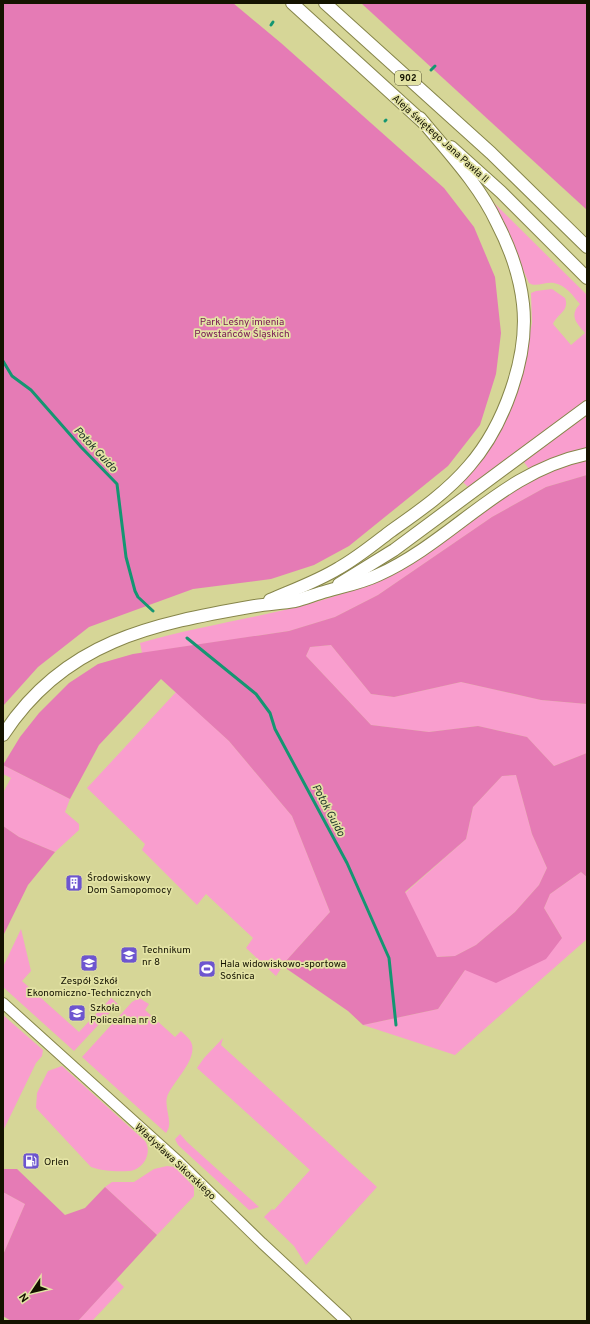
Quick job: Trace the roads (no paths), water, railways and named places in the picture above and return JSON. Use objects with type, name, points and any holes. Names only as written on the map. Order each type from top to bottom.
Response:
[{"type":"main road","name":"Aleja świętego Jana Pawła II","points":[[292,3],[501,192],[587,278]]},
{"type":"main road","name":"902","points":[[325,3],[491,153],[587,247]]},
{"type":"main road","points":[[255,606],[339,568],[426,506],[469,466],[498,423],[516,377],[523,327],[523,304],[513,260],[497,222],[487,204],[470,180],[420,118]]},
{"type":"main road","points":[[326,591],[394,550],[587,407]]},
{"type":"main road","points":[[3,735],[20,711],[46,683],[74,661],[99,647],[151,628],[255,606],[296,600],[360,583],[397,565],[506,488],[532,473],[552,464],[587,454]]},
{"type":"street","name":"Władysława Sikorskiego","points":[[3,1003],[178,1162],[266,1248],[346,1321]]},
{"type":"waterway","points":[[431,70],[435,66]]},
{"type":"waterway","name":"Potok Guido","points":[[3,361],[12,376],[31,390],[81,447],[117,484],[126,557],[135,591],[138,597],[153,611]]},
{"type":"waterway","name":"Potok Guido","points":[[187,638],[256,694],[270,713],[275,729],[347,863],[389,958],[396,1025]]},
{"type":"place","name":"Środowiskowy Dom Samopomocy","points":[[74,883]]},
{"type":"place","name":"Technikum nr 8","points":[[129,955]]},
{"type":"place","name":"Zespół Szkół Ekonomiczno-Technicznych","points":[[89,963]]},
{"type":"place","name":"Hala widowiskowo-sportowa Sośnica","points":[[207,969]]},
{"type":"place","name":"Szkoła Policealna nr 8","points":[[77,1013]]},
{"type":"place","name":"Orlen","points":[[31,1161]]},
{"type":"park label","name":"Park Leśny imienia Powstańców Śląskich","points":[[242,326]]}]
